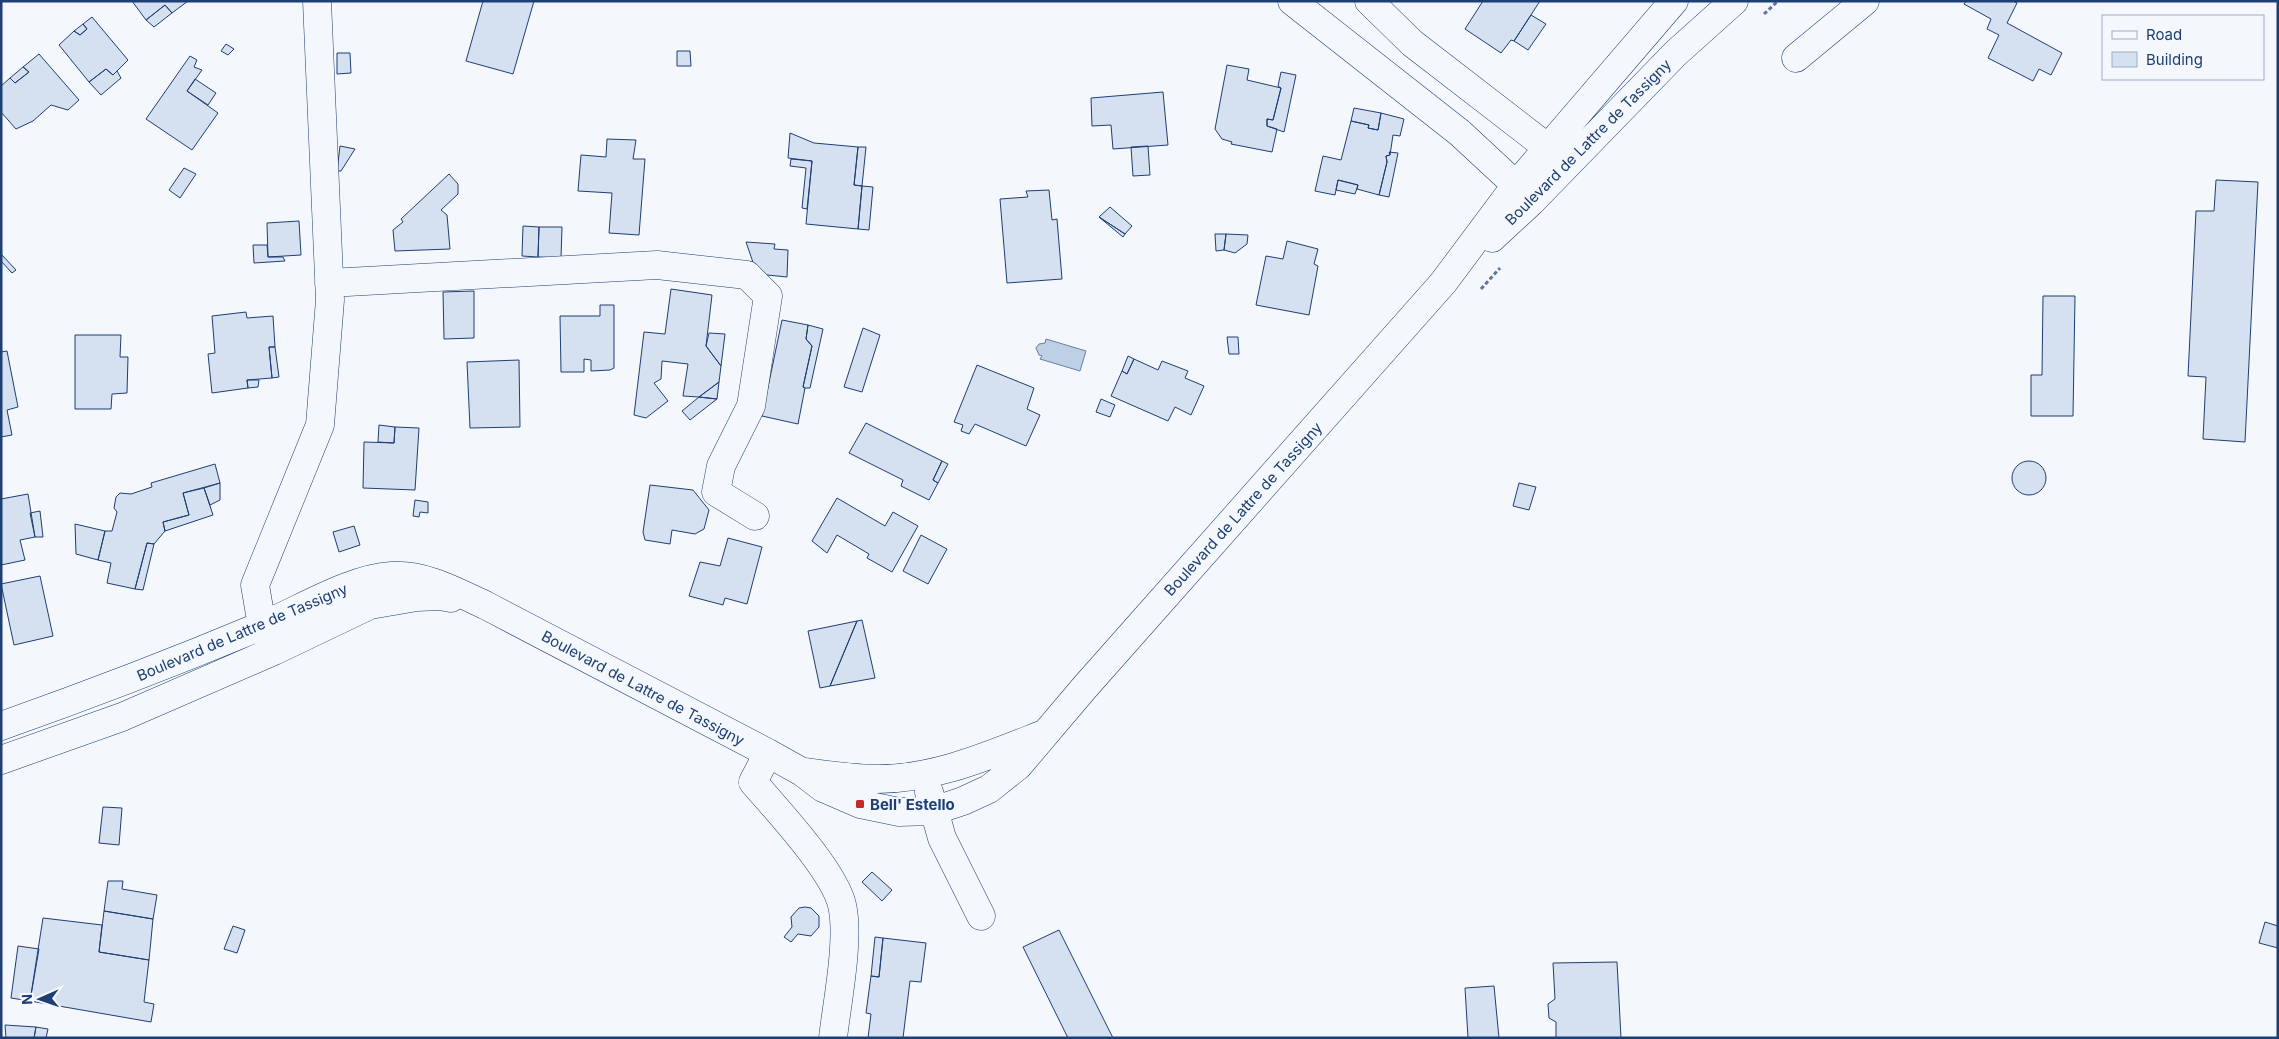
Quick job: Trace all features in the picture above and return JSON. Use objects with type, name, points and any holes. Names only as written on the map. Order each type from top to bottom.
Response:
[{"type":"street","points":[[274,651],[262,626],[255,585],[320,425],[330,300],[317,1]]},
{"type":"street","points":[[1292,1],[1460,133],[1525,193]]},
{"type":"street","points":[[1369,1],[1412,43],[1548,148]]},
{"type":"street","name":"Boulevard de Lattre de Tassigny","points":[[1525,193],[1548,148],[1674,1]]},
{"type":"street","name":"Boulevard de Lattre de Tassigny","points":[[1,726],[109,688],[262,626],[361,582],[390,576],[416,577],[445,586],[484,605],[768,753],[802,772],[823,788],[860,804],[899,812],[933,810],[963,802],[988,789],[1018,766],[1042,734],[1525,193],[1734,1]]},
{"type":"street","points":[[1796,58],[1866,1]]},
{"type":"street","points":[[329,283],[657,265],[748,274],[768,296],[751,406],[721,466],[716,492],[755,516]]},
{"type":"street","name":"Boulevard de Lattre de Tassigny","points":[[1,760],[122,717],[274,651],[370,605],[417,597],[440,596],[484,605]]},
{"type":"street","name":"Boulevard de Lattre de Tassigny","points":[[802,772],[872,779],[925,774],[988,756],[1042,734]]},
{"type":"street","points":[[768,753],[753,782],[834,884],[842,905],[845,927],[832,1038]]},
{"type":"street","points":[[925,774],[933,810],[942,838],[981,916]]},
{"type":"path","points":[[1763,14],[1778,1]]},
{"type":"path","points":[[1479,291],[1506,262]]},
{"type":"water","points":[[1046,339],[1086,351],[1080,371],[1040,359],[1042,356],[1039,355],[1036,348],[1039,344],[1045,343]]},
{"type":"building","points":[[132,1],[188,1],[172,13],[165,5],[146,20]]},
{"type":"building","points":[[483,1],[534,1],[513,74],[466,61]]},
{"type":"building","points":[[1483,1],[1540,1],[1514,41],[1511,40],[1501,53],[1465,29]]},
{"type":"building","points":[[1966,1],[2013,1],[2017,3],[2007,23],[2062,53],[2051,75],[2039,69],[2033,81],[1988,58],[1999,35],[1987,29],[1991,19],[1964,4]]},
{"type":"building","points":[[165,5],[172,13],[154,27],[146,20]]},
{"type":"building","points":[[1531,15],[1546,24],[1528,50],[1514,41]]},
{"type":"building","points":[[92,17],[128,60],[113,75],[106,69],[89,82],[59,45],[74,31],[80,35],[87,29],[83,24]]},
{"type":"building","points":[[83,24],[87,29],[80,35],[74,31]]},
{"type":"building","points":[[226,44],[234,49],[228,55],[221,51]]},
{"type":"building","points":[[677,51],[690,51],[691,66],[677,66]]},
{"type":"building","points":[[337,53],[350,53],[351,73],[337,74]]},
{"type":"building","points":[[39,54],[79,100],[68,110],[51,105],[33,121],[16,129],[1,112],[1,86],[10,78],[15,83],[29,72],[23,67]]},
{"type":"building","points":[[190,56],[197,60],[194,67],[202,70],[187,91],[218,113],[192,150],[146,119]]},
{"type":"building","points":[[1227,65],[1249,69],[1247,80],[1281,88],[1273,120],[1267,119],[1267,126],[1277,129],[1272,152],[1231,144],[1232,142],[1222,139],[1215,129]]},
{"type":"building","points":[[23,67],[29,72],[15,83],[10,78]]},
{"type":"building","points":[[106,69],[113,75],[117,71],[121,78],[101,95],[89,82]]},
{"type":"building","points":[[1281,72],[1296,75],[1284,132],[1267,126],[1267,119],[1273,120],[1281,88],[1278,86]]},
{"type":"building","points":[[195,79],[216,93],[208,105],[187,91]]},
{"type":"building","points":[[1163,92],[1168,145],[1113,149],[1111,125],[1092,126],[1091,98]]},
{"type":"building","points":[[1354,108],[1381,113],[1378,130],[1368,128],[1369,125],[1351,121]]},
{"type":"building","points":[[1381,113],[1404,119],[1400,136],[1393,135],[1390,155],[1386,156],[1387,162],[1379,195],[1357,189],[1358,185],[1338,180],[1335,195],[1315,191],[1323,156],[1341,160],[1351,121],[1369,125],[1368,128],[1378,130]]},
{"type":"building","points":[[790,133],[814,143],[858,147],[854,185],[862,186],[858,229],[806,224],[812,161],[788,158]]},
{"type":"building","points":[[607,139],[636,140],[633,159],[645,159],[639,235],[609,233],[612,193],[578,191],[581,155],[606,157]]},
{"type":"building","points":[[340,146],[355,149],[341,171],[337,171]]},
{"type":"building","points":[[1148,146],[1150,175],[1133,176],[1131,147]]},
{"type":"building","points":[[858,147],[866,147],[862,186],[854,185]]},
{"type":"building","points":[[1389,152],[1398,153],[1389,197],[1379,195],[1387,162],[1386,156],[1390,155]]},
{"type":"building","points":[[791,159],[812,161],[807,209],[802,208],[806,168],[790,166]]},
{"type":"building","points":[[184,168],[196,174],[180,198],[169,190]]},
{"type":"building","points":[[449,174],[458,184],[458,194],[441,210],[447,215],[450,249],[395,251],[393,230],[403,222],[401,219]]},
{"type":"building","points":[[1338,180],[1358,185],[1355,194],[1336,190]]},
{"type":"building","points":[[2216,180],[2258,182],[2245,442],[2203,439],[2206,377],[2188,376],[2196,211],[2214,211]]},
{"type":"building","points":[[862,186],[873,187],[869,230],[858,229]]},
{"type":"building","points":[[1049,190],[1052,220],[1057,219],[1062,279],[1007,283],[1000,199],[1028,197],[1026,191]]},
{"type":"building","points":[[1110,207],[1132,226],[1125,234],[1099,217]]},
{"type":"building","points":[[1099,217],[1125,234],[1123,237]]},
{"type":"building","points":[[299,221],[301,255],[268,257],[267,223]]},
{"type":"building","points":[[523,226],[539,227],[538,257],[522,256]]},
{"type":"building","points":[[539,227],[562,227],[561,258],[538,257]]},
{"type":"building","points":[[1215,234],[1226,234],[1224,250],[1216,251]]},
{"type":"building","points":[[1226,234],[1248,235],[1247,244],[1235,253],[1224,250]]},
{"type":"building","points":[[1287,241],[1318,249],[1314,264],[1318,266],[1309,315],[1256,305],[1266,256],[1283,259]]},
{"type":"building","points":[[746,242],[775,244],[774,249],[788,250],[787,277],[757,274]]},
{"type":"building","points":[[253,245],[267,245],[268,257],[283,257],[285,261],[254,263]]},
{"type":"building","points":[[1,254],[16,270],[12,273],[1,261]]},
{"type":"building","points":[[671,289],[712,295],[706,346],[721,366],[719,382],[699,397],[683,396],[688,364],[662,361],[661,379],[654,383],[668,401],[646,418],[634,415],[644,332],[665,334]]},
{"type":"building","points":[[474,291],[474,338],[444,339],[443,292]]},
{"type":"building","points":[[2043,296],[2075,296],[2073,416],[2031,416],[2031,375],[2042,375]]},
{"type":"building","points":[[600,305],[614,305],[614,368],[591,371],[591,360],[584,359],[584,372],[561,372],[560,316],[600,316]]},
{"type":"building","points":[[246,312],[247,318],[273,316],[275,347],[269,347],[272,378],[247,380],[248,388],[212,393],[208,354],[215,353],[212,316]]},
{"type":"building","points":[[782,320],[808,325],[806,339],[812,346],[803,387],[805,388],[798,424],[762,416]]},
{"type":"building","points":[[808,325],[823,329],[810,388],[805,388],[803,387],[812,346],[806,339]]},
{"type":"building","points":[[863,328],[880,335],[862,392],[844,387]]},
{"type":"building","points":[[709,333],[725,334],[721,366],[706,346]]},
{"type":"building","points":[[75,335],[121,335],[120,357],[128,357],[127,393],[112,394],[111,409],[75,409]]},
{"type":"building","points":[[1227,337],[1238,337],[1239,354],[1229,354]]},
{"type":"building","points":[[269,347],[275,347],[279,377],[272,378]]},
{"type":"building","points":[[7,351],[18,407],[7,410],[12,435],[1,437],[1,352]]},
{"type":"building","points":[[1128,356],[1134,359],[1127,374],[1122,371]]},
{"type":"building","points":[[1134,359],[1158,370],[1162,361],[1188,371],[1185,378],[1204,386],[1191,415],[1175,407],[1168,421],[1111,396],[1122,371],[1127,374]]},
{"type":"building","points":[[519,360],[520,427],[470,428],[467,362]]},
{"type":"building","points":[[977,365],[1034,388],[1027,409],[1040,415],[1026,446],[975,424],[969,434],[961,431],[963,425],[954,422]]},
{"type":"building","points":[[247,380],[259,380],[258,387],[248,388]]},
{"type":"building","points":[[719,382],[717,399],[699,397]]},
{"type":"building","points":[[699,397],[717,399],[690,420],[682,411]]},
{"type":"building","points":[[1101,399],[1115,405],[1110,417],[1096,412]]},
{"type":"building","points":[[866,423],[942,461],[933,480],[938,483],[929,500],[901,486],[903,480],[849,453]]},
{"type":"building","points":[[379,425],[395,427],[394,443],[378,442]]},
{"type":"building","points":[[395,427],[419,428],[415,490],[363,488],[364,442],[394,443]]},
{"type":"building","points":[[942,461],[948,464],[938,483],[933,480]]},
{"type":"building","points":[[2029,461],[2041,466],[2046,478],[2041,490],[2029,495],[2017,490],[2012,478],[2017,466]]},
{"type":"building","points":[[215,464],[220,483],[183,493],[189,515],[163,522],[165,531],[154,544],[147,543],[135,589],[107,583],[111,563],[98,560],[105,531],[112,531],[117,512],[114,508],[116,497],[120,493],[131,494],[152,487],[151,483]]},
{"type":"building","points":[[220,483],[220,500],[210,505],[204,488]]},
{"type":"building","points":[[1519,483],[1536,487],[1529,510],[1513,506]]},
{"type":"building","points":[[650,485],[693,490],[709,510],[704,529],[695,534],[672,530],[670,544],[645,540],[643,532]]},
{"type":"building","points":[[204,488],[213,515],[165,531],[163,522],[189,515],[183,493]]},
{"type":"building","points":[[28,494],[35,537],[20,540],[25,560],[1,565],[1,499]]},
{"type":"building","points":[[837,498],[885,526],[893,512],[918,526],[892,572],[867,558],[869,554],[837,535],[827,553],[812,541]]},
{"type":"building","points":[[415,500],[428,502],[428,513],[420,512],[419,517],[413,516]]},
{"type":"building","points":[[40,511],[43,537],[35,537],[30,513]]},
{"type":"building","points":[[75,524],[105,531],[98,560],[76,554]]},
{"type":"building","points":[[354,526],[360,545],[339,552],[333,532]]},
{"type":"building","points":[[921,535],[947,549],[928,584],[903,571]]},
{"type":"building","points":[[728,538],[762,547],[747,604],[725,598],[723,605],[689,596],[700,562],[720,566]]},
{"type":"building","points":[[147,543],[154,544],[143,590],[135,589]]},
{"type":"building","points":[[40,576],[53,636],[14,645],[1,584]]},
{"type":"building","points":[[862,620],[875,678],[830,686],[857,621]]},
{"type":"building","points":[[857,621],[830,686],[820,688],[808,631]]},
{"type":"building","points":[[103,807],[122,808],[119,845],[99,843]]},
{"type":"building","points":[[872,872],[892,890],[882,901],[862,882]]},
{"type":"building","points":[[108,881],[123,881],[122,889],[157,895],[153,919],[104,911]]},
{"type":"building","points":[[799,908],[811,908],[819,916],[819,927],[811,936],[798,934],[791,942],[784,937],[792,927],[791,917]]},
{"type":"building","points":[[104,911],[153,919],[149,960],[99,952]]},
{"type":"building","points":[[43,918],[102,925],[99,952],[149,960],[144,1002],[154,1004],[151,1022],[30,1001]]},
{"type":"building","points":[[2265,922],[2278,926],[2278,948],[2259,943]]},
{"type":"building","points":[[233,926],[245,930],[237,953],[224,949]]},
{"type":"building","points":[[1059,930],[1113,1038],[1068,1038],[1023,947]]},
{"type":"building","points":[[875,937],[883,938],[879,977],[871,976]]},
{"type":"building","points":[[883,938],[926,943],[921,982],[910,981],[903,1038],[868,1038],[871,1014],[866,1013],[871,976],[879,977]]},
{"type":"building","points":[[18,946],[39,949],[30,1001],[11,998]]},
{"type":"building","points":[[1617,962],[1621,1038],[1556,1038],[1556,1022],[1549,1018],[1548,1004],[1555,999],[1553,963]]},
{"type":"building","points":[[1494,986],[1499,1038],[1468,1038],[1465,988]]},
{"type":"building","points":[[5,1025],[36,1027],[34,1038],[6,1038]]},
{"type":"building","points":[[36,1027],[48,1029],[46,1038],[34,1038]]},
{"type":"place","name":"Bell' Estello","points":[[860,804]]}]
